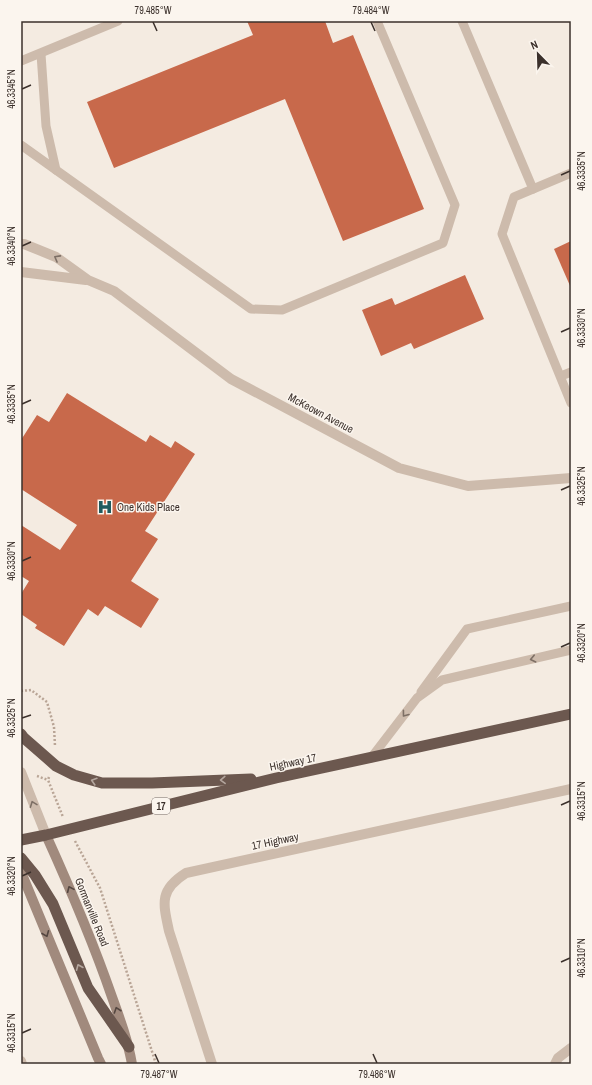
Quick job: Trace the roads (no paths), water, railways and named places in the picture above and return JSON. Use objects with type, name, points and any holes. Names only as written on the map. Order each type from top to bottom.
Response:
[{"type":"highway","name":"Highway 17","points":[[21,840],[276,778],[571,714]]},
{"type":"highway","points":[[21,734],[56,766],[74,775],[102,783],[152,783],[276,778]]},
{"type":"highway","points":[[21,858],[53,904],[88,988],[129,1047]]},
{"type":"main road","name":"Gormanville Road","points":[[46,835],[74,897],[107,982],[129,1047],[132,1064]]},
{"type":"main road","points":[[21,872],[98,1058],[102,1064]]},
{"type":"street","name":"McKeown Avenue","points":[[21,244],[56,257],[88,280],[114,291],[231,379],[399,468],[468,486],[571,478]]},
{"type":"street","name":"McKeown Avenue","points":[[21,272],[88,280]]},
{"type":"street","name":"Gormanville Road","points":[[21,772],[46,835]]},
{"type":"street","name":"17 Highway","points":[[212,1064],[167,925],[164,898],[168,888],[176,879],[186,873],[571,789]]},
{"type":"street","points":[[555,1064],[558,1058],[571,1048]]},
{"type":"lane","points":[[21,61],[118,21]]},
{"type":"lane","points":[[21,145],[250,309],[282,310],[443,243],[455,205],[377,21]]},
{"type":"lane","points":[[462,21],[533,189]]},
{"type":"lane","points":[[40,54],[46,126],[56,170]]},
{"type":"lane","points":[[571,173],[514,197],[502,234],[571,403]]},
{"type":"lane","points":[[561,376],[571,372]]},
{"type":"lane","points":[[371,758],[417,698],[466,629],[571,606]]},
{"type":"lane","points":[[417,698],[442,680],[571,650]]},
{"type":"place","name":"One Kids Place","points":[[105,507]]}]
